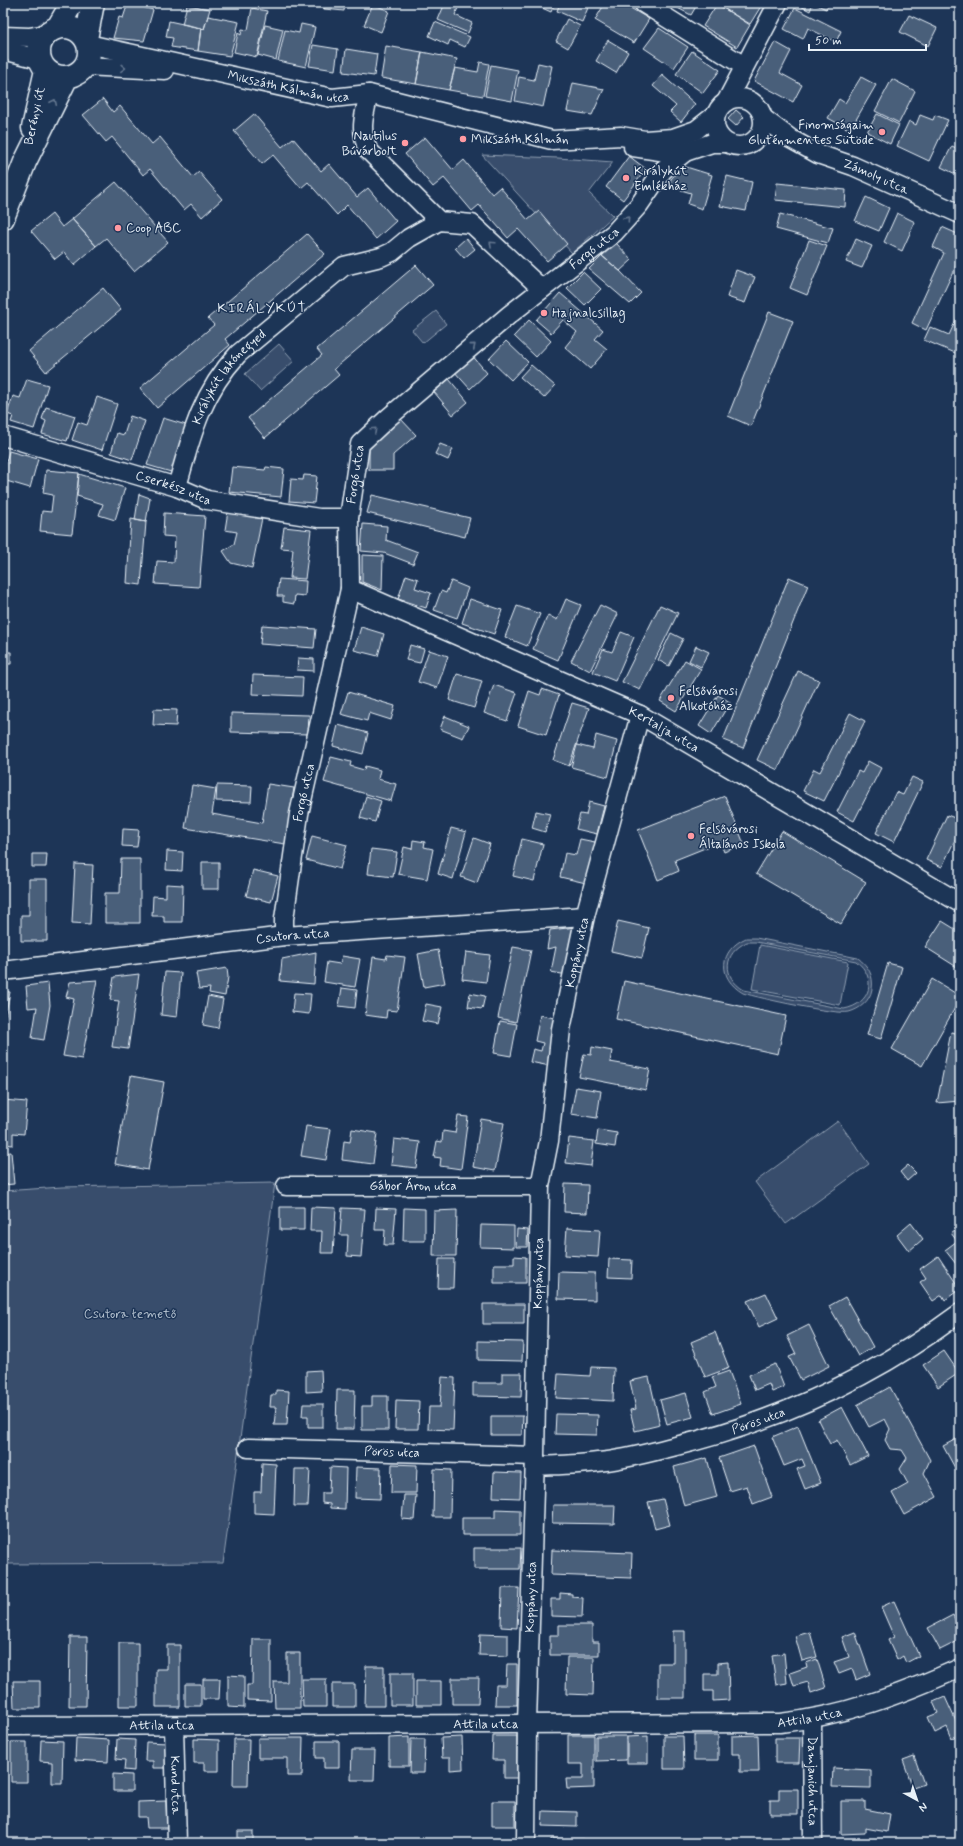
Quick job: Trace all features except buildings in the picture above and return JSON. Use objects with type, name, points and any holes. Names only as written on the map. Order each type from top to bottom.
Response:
[{"type":"main road","name":"Berényi út","points":[[25,162],[42,65],[39,46],[72,3]]},
{"type":"main road","name":"Berényi út","points":[[3,218],[25,162],[76,72],[89,56],[87,42],[93,3]]},
{"type":"main road","points":[[52,30],[73,29],[80,33],[87,42]]},
{"type":"main road","name":"Berényi út","points":[[42,65],[56,76],[76,72]]},
{"type":"street","points":[[643,3],[744,66],[747,86],[753,102],[760,110],[763,118],[760,135],[754,141]]},
{"type":"street","points":[[778,3],[721,108],[715,130],[725,142],[740,147],[754,141],[791,139]]},
{"type":"street","points":[[3,36],[29,37],[52,30]]},
{"type":"street","name":"Mikszáth Kálmán utca","points":[[87,42],[208,71],[332,98],[369,94],[552,140],[621,136],[645,140],[674,138],[696,130],[721,108]]},
{"type":"street","points":[[3,50],[42,65]]},
{"type":"street","name":"Mikszáth Kálmán utca","points":[[76,72],[208,71]]},
{"type":"street","name":"Mikszáth Kálmán utca","points":[[369,94],[362,124],[363,138],[368,150],[438,221]]},
{"type":"street","points":[[721,108],[740,98],[753,102]]},
{"type":"street","name":"Zámoly utca","points":[[763,118],[791,139],[818,154],[853,166],[960,214]]},
{"type":"street","name":"Mikszáth Kálmán utca","points":[[605,138],[618,144],[645,150],[673,153],[685,152],[712,143],[725,142]]},
{"type":"street","name":"Forgó utca","points":[[284,936],[284,919],[299,814],[350,589],[349,518],[360,444],[394,412],[542,288],[558,278],[614,233],[639,205],[663,170],[685,152]]},
{"type":"street","points":[[438,221],[472,224],[542,288]]},
{"type":"street","name":"Királykút lakónegyed","points":[[177,487],[194,426],[205,399],[224,368],[238,354],[344,266],[381,257],[392,252],[409,238],[438,221]]},
{"type":"street","name":"Cserkész utca","points":[[3,436],[177,487],[207,500],[319,518],[349,518]]},
{"type":"street","name":"Kertalja utca","points":[[350,589],[640,715],[960,903]]},
{"type":"street","name":"Koppány utca","points":[[526,1843],[527,1723],[535,1461],[540,1186],[549,1141],[561,1029],[585,916],[640,715]]},
{"type":"street","name":"Csutora utca","points":[[3,971],[284,936],[585,916]]},
{"type":"street","name":"Gábor Áron utca","points":[[286,1186],[540,1186]]},
{"type":"street","name":"Pörös utca","points":[[248,1448],[535,1461],[599,1462],[698,1441],[791,1410],[834,1390],[887,1362],[914,1346],[960,1313]]},
{"type":"street","name":"Attila utca","points":[[3,1726],[780,1723],[812,1720],[874,1703],[960,1668]]},
{"type":"street","name":"Damjanich utca","points":[[812,1720],[813,1843]]},
{"type":"street","name":"Kund utca","points":[[174,1726],[177,1843]]},
{"type":"green space","points":[[482,155],[613,162],[589,193],[613,216],[572,253]]},
{"type":"green space","points":[[436,311],[446,324],[423,343],[412,330]]},
{"type":"green space","points":[[279,344],[294,361],[260,391],[245,374]]},
{"type":"green space","points":[[746,938],[756,938],[858,958],[870,971],[872,979],[871,993],[867,1001],[861,1007],[849,1012],[841,1012],[797,1006],[743,993],[729,980],[725,972],[726,957],[737,943]],"holes":[[[747,942],[756,942],[856,961],[867,975],[869,982],[868,990],[860,1002],[844,1009],[744,990],[732,979],[728,965],[733,952],[739,947]]]},
{"type":"green space","points":[[760,945],[848,962],[840,1005],[752,989]]},
{"type":"green space","points":[[838,1121],[869,1164],[786,1224],[755,1182]]},
{"type":"green space","name":"Csutora temető","points":[[275,1183],[223,1563],[3,1564],[3,1191],[62,1187]]},
{"type":"place","name":"Finomságaim Gluténmentes Sütöde","points":[[882,132]]},
{"type":"place","name":"Mikszáth Kálmán","points":[[463,139]]},
{"type":"place","name":"Nautilus Búvárbolt","points":[[405,143]]},
{"type":"place","name":"Királykút Emlékház","points":[[626,178]]},
{"type":"place","name":"Coop ABC","points":[[118,228]]},
{"type":"place","name":"Hajnalcsillag","points":[[544,313]]},
{"type":"place","name":"Felsővárosi Alkotóház","points":[[671,698]]},
{"type":"place","name":"Felsővárosi Általános Iskola","points":[[691,836]]},
{"type":"district","name":"KIRÁLYKÚT","points":[[262,308]]}]
